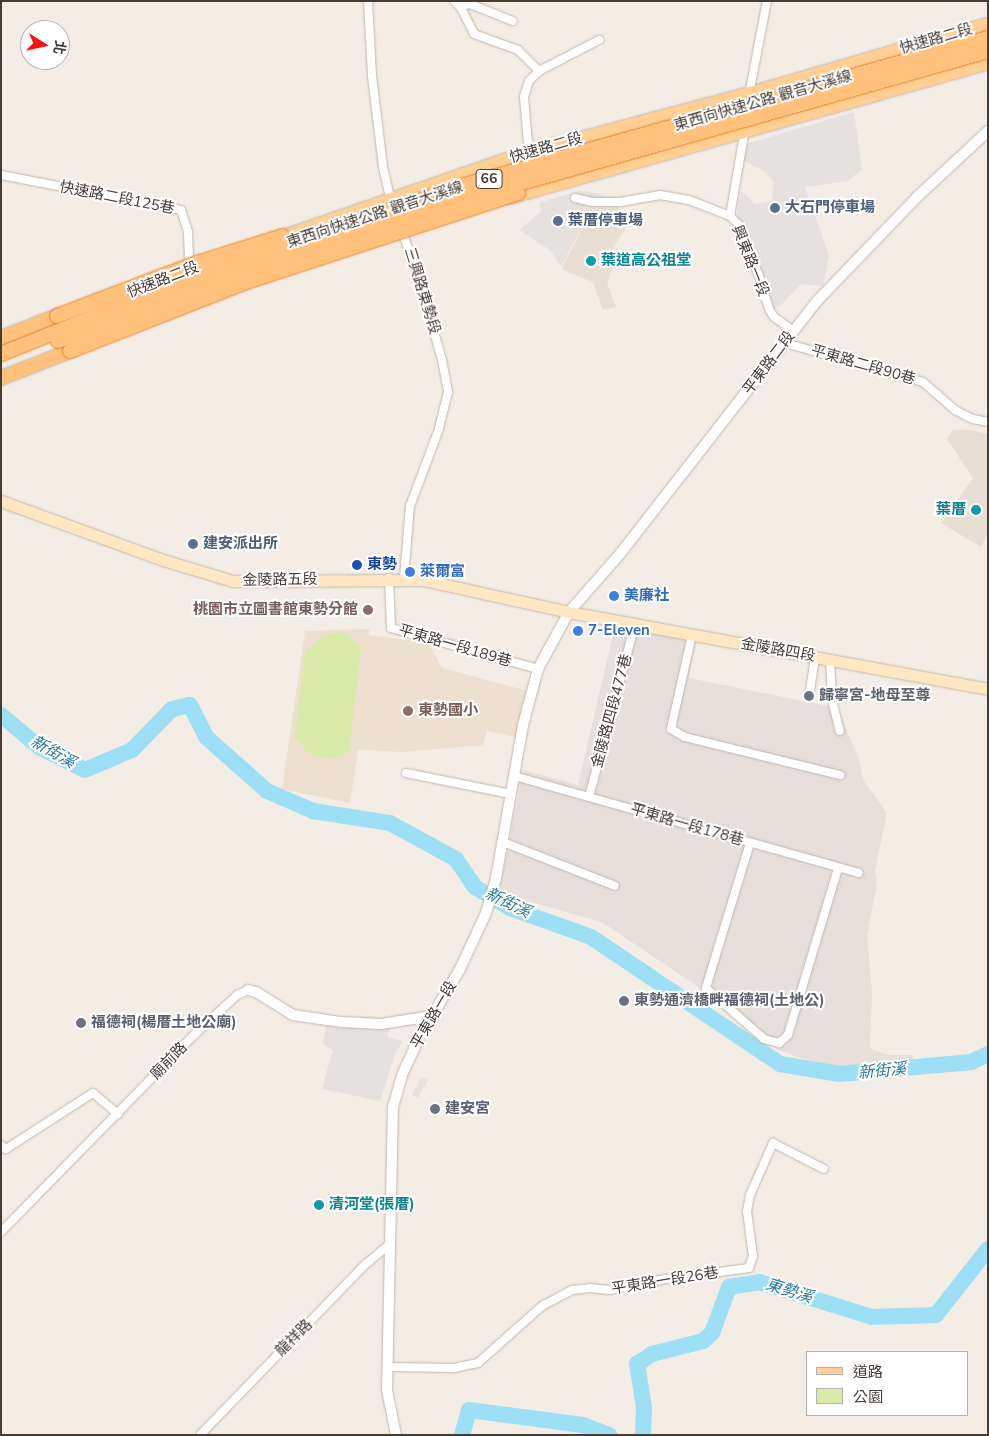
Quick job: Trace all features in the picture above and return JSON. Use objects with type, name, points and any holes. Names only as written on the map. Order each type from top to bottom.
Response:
[{"type":"highway","name":"東西向快速公路 觀音大溪線","points":[[1,363],[240,273],[609,151],[988,38]]},
{"type":"highway","name":"東西向快速公路 觀音大溪線","points":[[1,354],[198,275],[359,219],[465,185],[609,151],[988,51]]},
{"type":"highway","points":[[1,338],[191,265],[504,165],[609,151]]},
{"type":"highway","points":[[1,378],[249,281],[574,175],[609,151]]},
{"type":"main road","name":"快速路二段","points":[[1,344],[194,268],[390,198],[533,151],[750,93],[988,24]]},
{"type":"main road","name":"快速路二段","points":[[1,372],[257,273],[400,228],[988,63]]},
{"type":"main road","name":"金陵路五段","points":[[1,501],[163,560],[233,581],[404,578],[486,592],[569,612]]},
{"type":"main road","name":"金陵路四段","points":[[569,612],[988,689]]},
{"type":"street","name":"三興路東勢段","points":[[368,1],[372,76],[383,167],[390,198],[417,272],[442,360],[448,392],[439,429],[410,506],[404,578]]},
{"type":"street","name":"興東路一段","points":[[767,1],[730,216],[738,224],[759,276],[769,309],[774,317],[792,331]]},
{"type":"street","points":[[457,3],[470,4],[513,21]]},
{"type":"street","points":[[457,3],[474,34],[518,50],[539,71]]},
{"type":"street","points":[[528,143],[524,97],[529,81],[539,71],[599,40]]},
{"type":"street","name":"平東路二段","points":[[569,612],[620,554],[818,300],[917,197],[988,131]]},
{"type":"street","name":"快速路二段125巷","points":[[1,175],[181,210],[188,232],[189,261]]},
{"type":"street","points":[[575,198],[592,202],[620,202],[660,195],[690,200],[730,216]]},
{"type":"street","name":"平東路二段90巷","points":[[785,343],[922,382],[955,410],[973,420],[988,422]]},
{"type":"street","name":"平東路一段189巷","points":[[389,578],[391,628],[538,670]]},
{"type":"street","name":"平東路一段","points":[[396,1435],[387,1390],[393,1107],[402,1075],[432,1016],[460,969],[486,913],[496,878],[523,725],[538,670],[569,612]]},
{"type":"street","name":"金陵路四段477巷","points":[[589,797],[635,624]]},
{"type":"street","points":[[692,635],[671,729],[685,737],[840,775]]},
{"type":"street","points":[[810,690],[815,657]]},
{"type":"street","points":[[830,660],[832,700],[840,731]]},
{"type":"street","points":[[406,773],[511,794]]},
{"type":"street","name":"平東路一段178巷","points":[[514,776],[860,873]]},
{"type":"street","points":[[502,842],[615,886]]},
{"type":"street","points":[[750,843],[706,988],[764,1038],[779,1043],[788,1035],[838,868]]},
{"type":"street","name":"廟前路","points":[[1,1232],[194,1035],[237,995],[248,990],[256,992],[293,1015],[341,1022],[382,1024],[432,1016]]},
{"type":"street","points":[[1,1145],[6,1149],[92,1093],[118,1114]]},
{"type":"street","name":"平東路一段26巷","points":[[388,1368],[454,1368],[478,1363],[542,1306],[572,1290],[590,1288],[609,1290],[666,1279],[749,1268],[753,1256],[747,1211],[750,1195],[773,1143],[824,1169]]},
{"type":"street","name":"龍祥路","points":[[200,1435],[359,1271],[390,1244]]},
{"type":"shaded area","name":"大石門停車場","points":[[854,112],[862,169],[848,181],[805,187],[829,256],[823,286],[801,284],[780,306],[774,308],[760,266],[745,233],[736,223],[741,191],[755,204],[772,201],[774,183],[766,172],[744,161],[746,144]]},
{"type":"shaded area","name":"葉厝停車場","points":[[581,190],[619,199],[618,210],[594,206],[561,266],[550,250],[519,230],[541,211],[539,203]]},
{"type":"shaded area","points":[[594,207],[623,210],[630,221],[612,250],[618,253],[607,283],[616,307],[603,310],[593,282],[563,270],[562,267]]},
{"type":"shaded area","points":[[953,430],[970,430],[988,434],[988,533],[981,547],[941,523],[973,478],[947,439]]},
{"type":"shaded area","name":"東勢國小","points":[[369,629],[369,635],[429,643],[442,668],[528,691],[516,737],[487,731],[483,745],[403,752],[358,750],[350,803],[282,789],[305,631]]},
{"type":"shaded area","points":[[614,630],[697,638],[689,678],[837,708],[859,759],[863,780],[887,813],[875,870],[877,883],[867,936],[872,992],[870,1048],[887,1055],[913,1055],[914,1064],[846,1071],[789,1054],[765,1043],[700,988],[602,922],[499,893],[523,770],[578,785]]},
{"type":"shaded area","points":[[326,1025],[360,1029],[390,1027],[387,1037],[403,1041],[395,1054],[380,1101],[322,1089],[333,1050],[323,1044]]},
{"type":"shaded area","points":[[421,1077],[428,1080],[418,1098],[412,1095]]},
{"type":"green space","points":[[337,632],[348,635],[361,648],[349,752],[335,758],[325,758],[308,753],[295,736],[304,659],[307,650],[323,636]]},
{"type":"waterway","name":"新街溪","points":[[1,715],[39,747],[85,770],[132,750],[172,709],[190,705],[206,737],[267,791],[313,811],[390,823],[456,859],[475,887],[510,908],[591,937],[780,1064],[839,1074],[971,1062],[988,1054]]},
{"type":"waterway","name":"東勢溪","points":[[643,1435],[644,1407],[637,1364],[652,1354],[703,1341],[712,1333],[729,1287],[759,1282],[872,1317],[936,1315],[988,1249]]},
{"type":"waterway","name":"東勢溪","points":[[462,1435],[469,1410],[583,1425],[609,1435]]},
{"type":"place","name":"大石門停車場","points":[[775,208]]},
{"type":"place","name":"葉厝停車場","points":[[558,221]]},
{"type":"place","name":"葉道高公祖堂","points":[[591,261]]},
{"type":"place","name":"葉厝","points":[[976,510]]},
{"type":"place","name":"建安派出所","points":[[193,544]]},
{"type":"place","name":"東勢","points":[[357,565]]},
{"type":"place","name":"萊爾富","points":[[410,572]]},
{"type":"place","name":"美廉社","points":[[614,596]]},
{"type":"place","name":"桃園市立圖書館東勢分館","points":[[368,610]]},
{"type":"place","name":"7-Eleven","points":[[578,631]]},
{"type":"place","name":"歸寧宮-地母至尊","points":[[809,696]]},
{"type":"place","name":"東勢國小","points":[[408,711]]},
{"type":"place","name":"東勢通濟橋畔福德祠(土地公)","points":[[624,1001]]},
{"type":"place","name":"福德祠(楊厝土地公廟)","points":[[81,1023]]},
{"type":"place","name":"建安宮","points":[[435,1109]]},
{"type":"place","name":"清河堂(張厝)","points":[[319,1205]]}]
